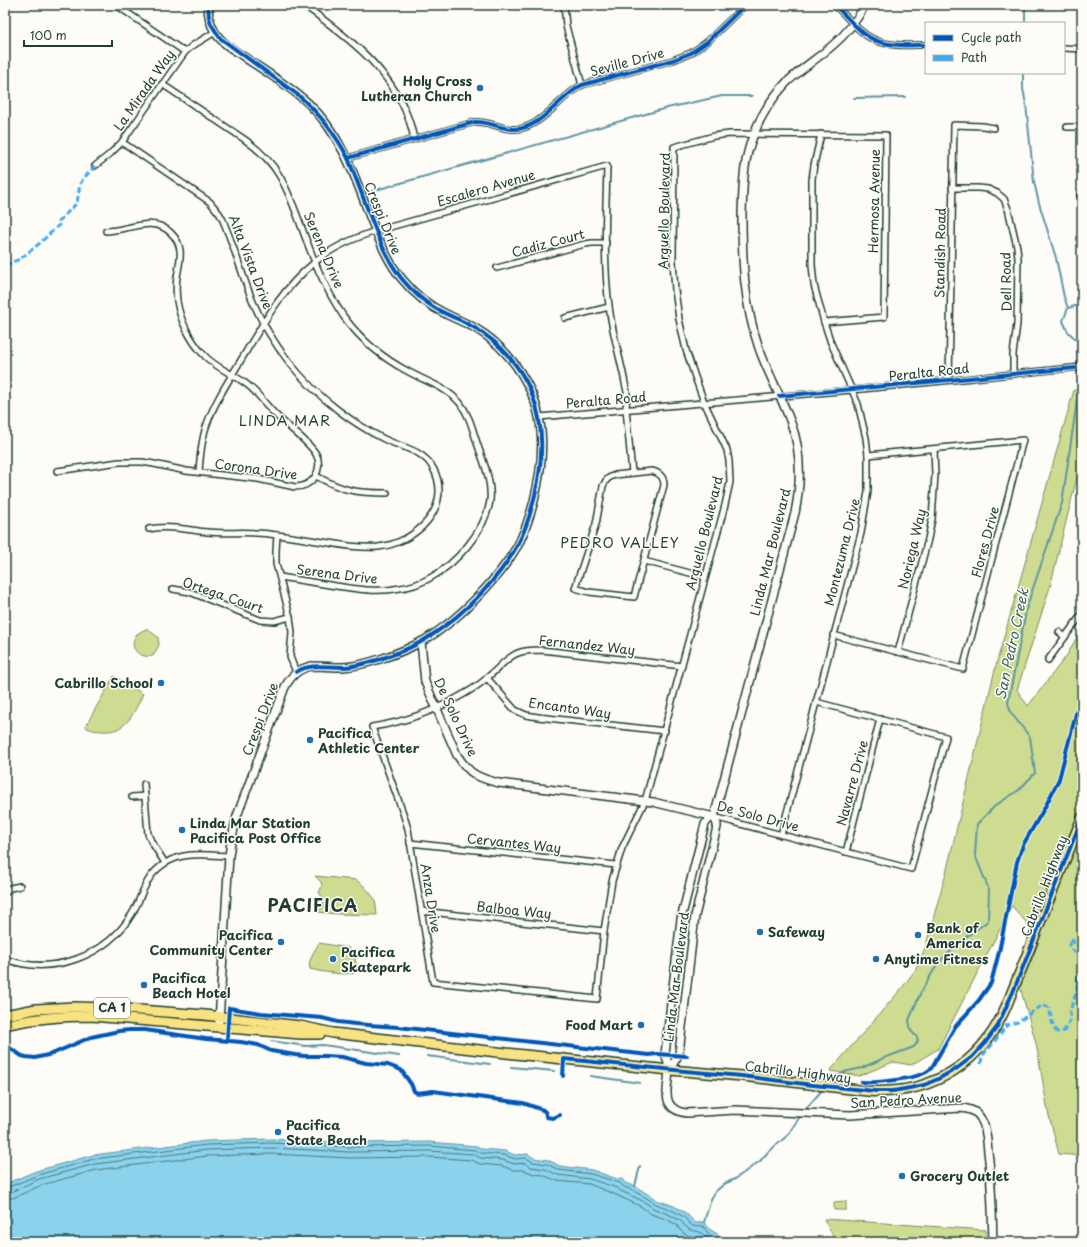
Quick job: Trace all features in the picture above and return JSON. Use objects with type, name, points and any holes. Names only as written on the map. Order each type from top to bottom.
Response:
[{"type":"highway","name":"Cabrillo Highway","points":[[5,1015],[36,1009],[74,1006],[219,1016],[300,1026],[333,1033],[498,1052],[742,1076],[856,1089],[888,1091],[907,1089],[924,1085],[956,1069],[972,1057],[985,1044],[997,1027],[1082,818]]},
{"type":"highway","name":"Cabrillo Highway","points":[[5,1025],[41,1018],[79,1016],[300,1034],[333,1033]]},
{"type":"street","points":[[116,5],[185,52]]},
{"type":"street","name":"Crespi Drive","points":[[208,5],[209,17],[215,32],[226,43],[287,86],[309,104],[319,114],[334,134],[348,158],[387,256],[402,280],[435,308],[482,332],[500,347],[516,366],[528,385],[537,407],[542,440],[540,474],[531,510],[518,544],[474,601],[450,622],[421,642],[402,651],[365,663],[344,667],[305,667],[296,672],[285,686],[237,816],[231,842],[218,1027]]},
{"type":"street","points":[[304,5],[352,42],[381,72],[395,90],[401,101],[414,139]]},
{"type":"street","points":[[564,5],[566,26],[582,85]]},
{"type":"street","name":"Seville Drive","points":[[348,158],[475,122],[489,123],[509,129],[522,128],[534,124],[570,92],[582,85],[673,60],[691,53],[707,42],[745,5]]},
{"type":"street","points":[[834,5],[861,31],[870,38],[879,42],[890,44],[925,45]]},
{"type":"street","name":"Linda Mar Boulevard","points":[[670,1070],[679,1053],[693,930],[698,902],[717,827],[714,817],[797,500],[800,475],[792,425],[763,360],[747,303],[743,274],[742,246],[744,179],[747,156],[754,133],[765,110],[778,92],[794,76],[837,42],[853,23],[865,5]]},
{"type":"street","name":"La Mirada Way","points":[[95,166],[122,142],[185,52],[215,32]]},
{"type":"street","points":[[1065,48],[1082,49]]},
{"type":"street","name":"Serena Drive","points":[[162,84],[254,146],[272,164],[290,197],[325,286],[338,307],[354,329],[384,356],[414,375],[441,387],[460,404],[465,410],[471,425],[487,473],[490,501],[480,527],[460,553],[444,569],[432,577],[420,583],[383,591],[374,591],[280,577]]},
{"type":"street","name":"Standish Road","points":[[948,380],[954,125],[994,128]]},
{"type":"street","points":[[1067,127],[1082,127]]},
{"type":"street","name":"Hermosa Avenue","points":[[754,133],[886,135],[884,317],[824,322]]},
{"type":"street","name":"Arguello Boulevard","points":[[597,999],[608,897],[616,865],[629,832],[645,801],[728,494],[730,471],[729,461],[726,450],[704,402],[686,350],[675,290],[672,235],[674,147],[722,134],[754,133]]},
{"type":"street","name":"Montezuma Drive","points":[[781,835],[861,533],[868,491],[868,455],[858,404],[831,343],[814,285],[811,244],[812,180],[821,134]]},
{"type":"street","name":"Alta Vista Drive","points":[[122,142],[196,191],[215,207],[222,218],[250,295],[263,323],[278,346],[304,379],[336,409],[373,433],[386,440],[414,450],[428,460],[436,474],[439,490],[437,506],[429,520],[413,534],[394,544],[377,547],[357,547],[277,534],[251,532],[210,532],[168,527],[149,529]]},
{"type":"street","name":"Escalero Avenue","points":[[199,472],[201,447],[206,427],[214,407],[263,323],[297,278],[315,262],[348,242],[376,231],[607,166],[606,274],[609,307],[625,383],[632,473]]},
{"type":"street","name":"Dell Road","points":[[952,188],[988,189],[997,193],[1004,199],[1008,209],[1017,247],[1018,258],[1018,324],[1013,354],[1014,374]]},
{"type":"street","name":"Corona Drive","points":[[57,471],[131,462],[258,479],[301,487],[312,481],[316,476],[319,465],[318,459],[311,448],[277,417],[251,388],[217,367],[204,356],[193,342],[185,326],[179,308],[176,292],[181,253],[179,245],[170,232],[164,227],[150,223],[120,230],[106,231]]},
{"type":"street","name":"Cadiz Court","points":[[497,268],[585,244],[606,243]]},
{"type":"street","points":[[565,318],[609,307]]},
{"type":"street","name":"Peralta Road","points":[[539,417],[852,390],[1082,367]]},
{"type":"street","name":"Flores Drive","points":[[833,635],[963,669],[1023,440],[868,455]]},
{"type":"street","name":"Noriega Way","points":[[898,652],[930,530],[934,498],[934,449]]},
{"type":"street","points":[[657,472],[662,475],[664,481],[634,598],[589,592],[575,588],[596,524],[605,481],[609,477],[615,475],[632,473],[657,472]]},
{"type":"street","points":[[316,476],[336,486],[354,492],[387,493]]},
{"type":"street","points":[[277,534],[276,558],[290,618],[292,632],[290,657],[296,672]]},
{"type":"street","points":[[644,561],[705,577]]},
{"type":"street","name":"Ortega Court","points":[[173,589],[190,592],[260,620],[274,621],[290,618]]},
{"type":"street","points":[[1048,660],[1082,614]]},
{"type":"street","points":[[1059,632],[1065,637]]},
{"type":"street","name":"De Solo Drive","points":[[421,642],[425,682],[457,755],[472,774],[484,780],[673,806],[911,869],[946,736],[816,702]]},
{"type":"street","name":"Fernandez Way","points":[[436,708],[466,694],[487,678],[508,658],[529,650],[542,650],[682,666]]},
{"type":"street","name":"Encanto Way","points":[[487,678],[515,710],[526,715],[665,731]]},
{"type":"street","name":"Anza Drive","points":[[436,708],[420,716],[372,727],[403,813],[410,843],[433,982],[597,999]]},
{"type":"street","name":"Navarre Drive","points":[[846,852],[880,719]]},
{"type":"street","points":[[144,784],[148,834],[165,863]]},
{"type":"street","points":[[132,797],[145,796]]},
{"type":"street","name":"Linda Mar Boulevard","points":[[670,1070],[666,1053],[681,919],[705,824],[714,817]]},
{"type":"street","name":"Cervantes Way","points":[[410,843],[616,865]]},
{"type":"street","points":[[5,959],[28,965],[43,966],[74,960],[100,948],[116,936],[133,913],[148,880],[153,873],[165,863],[172,859],[187,855],[229,856]]},
{"type":"street","points":[[5,893],[10,888],[20,886]]},
{"type":"street","name":"Balboa Way","points":[[422,911],[604,931]]},
{"type":"street","name":"San Pedro Avenue","points":[[670,1070],[667,1087],[667,1099],[672,1107],[680,1112],[692,1113],[728,1110],[859,1115],[954,1108],[968,1108],[975,1111],[981,1118],[985,1128],[988,1145],[992,1194],[993,1242]]},
{"type":"green space","points":[[1074,390],[1082,390],[1082,446],[1080,465],[1050,587],[1017,690],[1028,706],[1067,655],[1082,628],[1082,813],[1062,851],[1031,928],[1012,906],[938,1049],[911,1065],[893,1062],[859,1076],[830,1071],[902,988],[916,969],[925,948],[947,869],[996,665]]},
{"type":"green space","points":[[147,629],[158,637],[159,645],[153,656],[140,654],[136,651],[134,646],[133,641],[136,636],[140,632]]},
{"type":"green space","points":[[114,676],[143,694],[133,714],[124,725],[111,731],[96,731],[85,727]]},
{"type":"green space","points":[[1082,832],[1082,1156],[1059,1154],[1048,1112],[1036,1043],[1020,987],[1033,957],[1069,858]]},
{"type":"green space","points":[[315,876],[356,880],[364,886],[375,899],[377,915],[317,912],[323,907],[324,899],[319,893],[322,886],[321,882]]},
{"type":"green space","name":"Pacifica Skatepark","points":[[319,943],[349,948],[354,956],[358,969],[353,974],[343,974],[310,969],[310,959]]},
{"type":"green space","points":[[846,1201],[846,1210],[834,1210],[834,1202]]},
{"type":"green space","points":[[824,1219],[986,1230],[986,1242],[836,1242]]},
{"type":"water","points":[[272,1139],[350,1143],[429,1142],[477,1146],[482,1149],[505,1151],[515,1155],[528,1154],[534,1158],[548,1160],[560,1166],[592,1170],[617,1179],[622,1179],[625,1183],[635,1186],[657,1200],[674,1206],[686,1213],[694,1222],[704,1222],[708,1228],[732,1242],[5,1242],[5,1184],[36,1171],[93,1155],[206,1141]]},
{"type":"waterway","name":"San Pedro Creek","points":[[1025,5],[1025,22]]},
{"type":"waterway","name":"San Pedro Creek","points":[[829,1083],[844,1072],[862,1068],[914,1047],[918,1041],[917,1037],[911,1031],[909,1020],[921,992],[938,963],[966,937],[988,921],[989,890],[975,855],[977,824],[996,805],[1019,790],[1035,773],[1030,737],[1011,713],[1008,703],[1027,606],[1062,503],[1079,387],[1077,340],[1068,332],[1063,321],[1068,308],[1064,297],[1056,258],[1034,182],[1026,104],[1023,89],[1023,74]]},
{"type":"waterway","points":[[369,192],[667,108],[722,96],[752,96]]},
{"type":"waterway","points":[[854,98],[905,97]]},
{"type":"waterway","points":[[1068,308],[1082,304]]},
{"type":"waterway","points":[[271,1041],[306,1046],[323,1045],[399,1056]]},
{"type":"waterway","points":[[427,1056],[490,1064]]},
{"type":"waterway","points":[[511,1067],[554,1071]]},
{"type":"waterway","points":[[590,1076],[640,1083]]},
{"type":"waterway","name":"San Pedro Creek","points":[[804,1111],[823,1089]]},
{"type":"waterway","name":"San Pedro Creek","points":[[704,1222],[711,1199],[715,1192],[724,1184],[735,1179],[760,1161],[769,1151],[787,1136],[801,1115]]},
{"type":"waterway","points":[[635,1186],[640,1166]]},
{"type":"marked path","points":[[5,265],[20,259],[60,224],[59,221],[77,203],[80,184],[95,166]]},
{"type":"marked path","points":[[1082,943],[1079,945],[1074,944],[1072,938],[1069,945],[1071,949],[1082,959]]},
{"type":"marked path","points":[[981,1064],[982,1056],[1007,1025],[1018,1022],[1040,1007],[1046,1006],[1049,1008],[1055,1029],[1057,1032],[1064,1031],[1070,1020],[1070,1011],[1077,990],[1078,975],[1082,970]]},
{"type":"cycle path","points":[[208,5],[211,24],[220,38],[298,95],[320,116],[338,140],[348,158],[383,247],[391,263],[402,279],[417,295],[441,312],[478,330],[501,348],[515,364],[526,381],[534,398],[539,417],[541,435],[539,475],[528,520],[521,538],[510,557],[491,582],[469,606],[423,641],[379,660],[346,667],[314,666],[296,672]]},
{"type":"cycle path","points":[[348,158],[475,122],[510,129],[524,128],[542,118],[574,90],[582,85],[673,60],[691,53],[707,42],[745,5]]},
{"type":"cycle path","points":[[834,5],[861,31],[876,40],[883,43],[900,45],[925,45]]},
{"type":"cycle path","points":[[779,396],[1075,368]]},
{"type":"cycle path","points":[[862,1082],[877,1082],[906,1078],[929,1071],[955,1027],[979,1000],[991,983],[999,952],[1017,862],[1023,845],[1059,779],[1082,695]]},
{"type":"cycle path","points":[[563,1076],[564,1059],[742,1076],[875,1091],[893,1091],[910,1088],[924,1085],[938,1079],[956,1069],[972,1057],[997,1027],[1013,992],[1082,818]]},
{"type":"cycle path","points":[[227,1040],[229,1008],[261,1013],[322,1018],[355,1024],[398,1027],[649,1055],[687,1056]]},
{"type":"cycle path","points":[[5,1045],[22,1056],[35,1058],[52,1054],[91,1037],[130,1030],[145,1030],[206,1039],[241,1042],[258,1045],[271,1051],[295,1055],[342,1057],[366,1063],[388,1065],[401,1070],[414,1091],[417,1093],[433,1091],[523,1103],[543,1110],[546,1113],[546,1117],[553,1118],[560,1115]]},
{"type":"place","name":"Holy Cross Lutheran Church","points":[[480,88]]},
{"type":"place","name":"Cabrillo School","points":[[161,683]]},
{"type":"place","name":"Pacifica Athletic Center","points":[[310,740]]},
{"type":"place","name":"Linda Mar Station Pacifica Post Office","points":[[182,830]]},
{"type":"place","name":"Safeway","points":[[760,932]]},
{"type":"place","name":"Bank of America","points":[[918,935]]},
{"type":"place","name":"Pacifica Community Center","points":[[281,942]]},
{"type":"place","name":"Pacifica Skatepark","points":[[333,959]]},
{"type":"place","name":"Anytime Fitness","points":[[876,959]]},
{"type":"place","name":"Pacifica Beach Hotel","points":[[144,985]]},
{"type":"place","name":"Food Mart","points":[[641,1025]]},
{"type":"place","name":"Pacifica State Beach","points":[[278,1132]]},
{"type":"place","name":"Grocery Outlet","points":[[902,1176]]},
{"type":"district","name":"LINDA MAR","points":[[285,421]]},
{"type":"district","name":"PEDRO VALLEY","points":[[620,543]]},
{"type":"district","name":"PACIFICA","points":[[313,906]]}]
